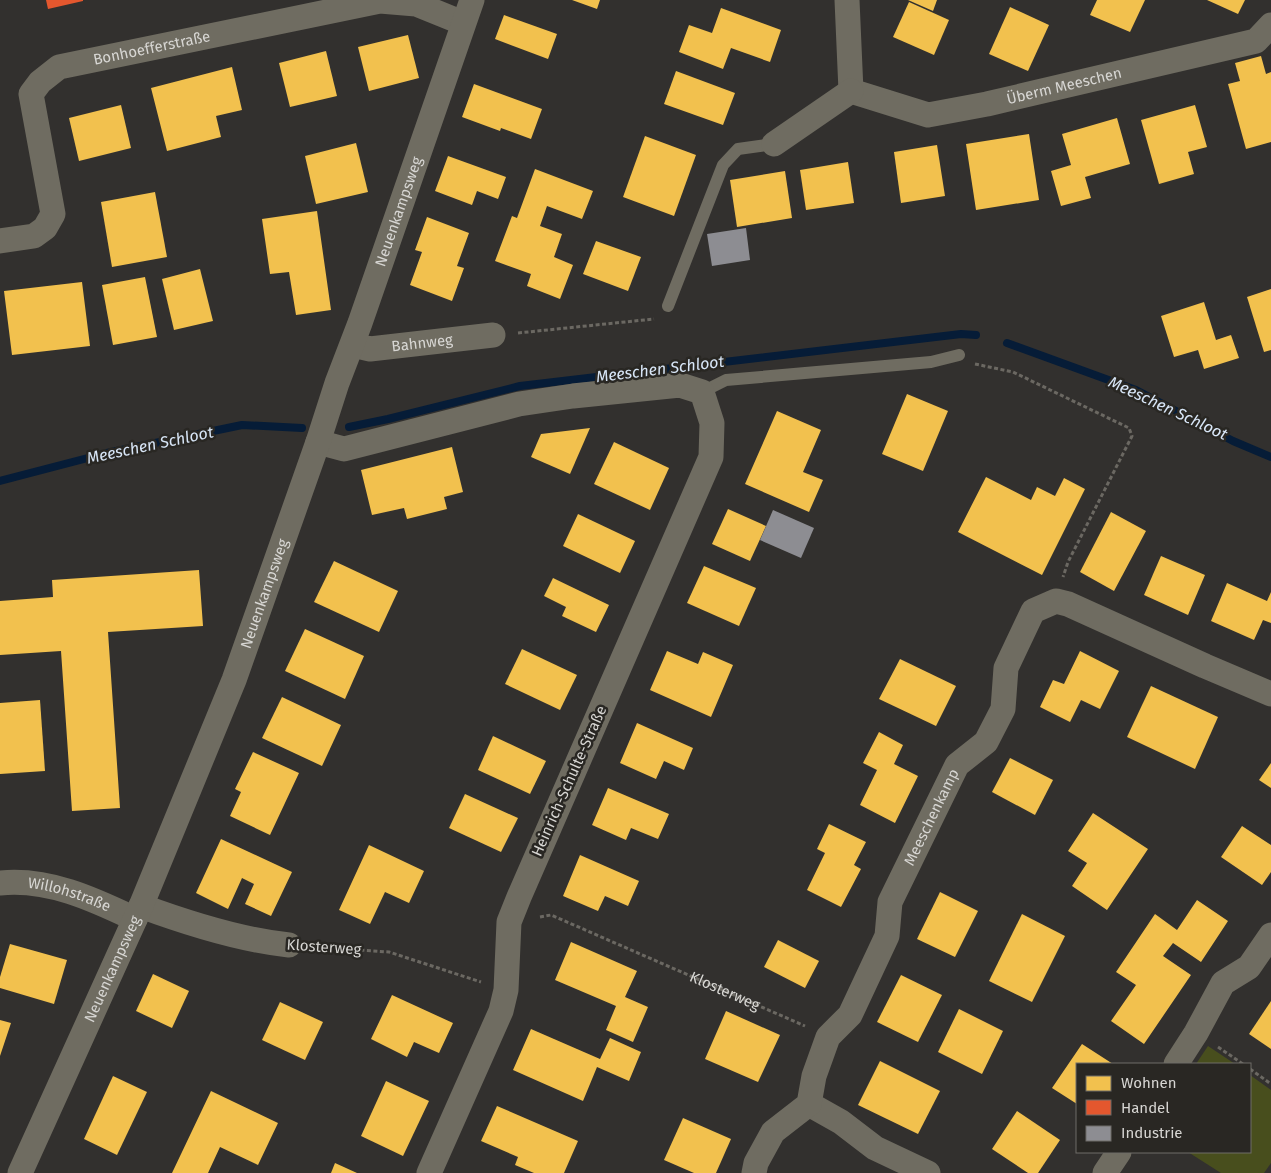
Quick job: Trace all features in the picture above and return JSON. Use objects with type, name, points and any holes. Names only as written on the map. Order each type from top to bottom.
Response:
[{"type":"street","points":[[774,144],[851,91],[847,0]]},
{"type":"street","name":"Bonhoefferstraße","points":[[0,241],[34,236],[46,228],[53,214],[31,94],[40,82],[59,67],[380,1],[468,11]]},
{"type":"street","name":"Neuenkampsweg","points":[[20,1173],[138,913],[234,680],[318,442],[336,383],[352,345],[468,11]]},
{"type":"street","name":"Überm Meeschen","points":[[851,91],[928,115],[987,104],[1256,41],[1271,25]]},
{"type":"street","name":"Bahnweg","points":[[352,345],[370,349],[493,335]]},
{"type":"street","points":[[318,442],[344,449],[519,404],[573,396],[680,385],[702,392]]},
{"type":"street","name":"Heinrich-Schulte-Straße","points":[[429,1173],[501,1010],[506,990],[509,922],[522,888],[711,457],[712,423],[702,392]]},
{"type":"street","points":[[1056,601],[1068,604],[1271,694]]},
{"type":"street","name":"Meeschenkamp","points":[[809,1104],[814,1076],[828,1037],[850,1015],[887,936],[890,902],[957,766],[986,742],[1003,710],[1006,668],[1033,611],[1056,601]]},
{"type":"street","name":"Willohstraße","points":[[0,883],[50,885],[138,913]]},
{"type":"street","name":"Klosterweg","points":[[138,913],[165,915],[261,942],[289,945]]},
{"type":"street","points":[[1177,1063],[1223,983],[1249,967],[1271,935]]},
{"type":"street","points":[[754,1173],[756,1162],[773,1132],[809,1104],[841,1122],[875,1148],[928,1173]]},
{"type":"street","points":[[1105,1173],[1118,1153]]},
{"type":"lane","points":[[668,306],[723,165],[738,149],[774,144]]},
{"type":"lane","points":[[702,392],[726,380],[931,362],[959,355]]},
{"type":"path","points":[[493,335],[650,320],[665,314],[668,306]]},
{"type":"path","points":[[959,355],[973,364],[1013,372],[1129,428],[1132,436],[1068,562],[1056,601]]},
{"type":"path","name":"Klosterweg","points":[[509,922],[551,915],[828,1037]]},
{"type":"path","name":"Klosterweg","points":[[289,945],[389,952],[506,990]]},
{"type":"path","points":[[1251,1070],[1271,1084]]},
{"type":"green space","points":[[1208,1046],[1234,1063],[1197,1063]]},
{"type":"green space","points":[[1251,1076],[1271,1090],[1271,1163],[1264,1173],[1221,1173],[1190,1153],[1251,1153]]},
{"type":"building: Wohnen","points":[[572,0],[600,0],[597,9]]},
{"type":"building: Wohnen","points":[[908,0],[937,0],[933,11]]},
{"type":"building: Wohnen","points":[[1097,0],[1145,0],[1130,32],[1090,15]]},
{"type":"building: Wohnen","points":[[1207,0],[1245,0],[1238,14]]},
{"type":"building: Wohnen","points":[[909,2],[949,20],[934,55],[893,37]]},
{"type":"building: Wohnen","points":[[1010,7],[1049,25],[1028,71],[989,54]]},
{"type":"building: Wohnen","points":[[721,8],[781,30],[770,62],[731,48],[723,69],[679,52],[689,25],[712,33]]},
{"type":"building: Wohnen","points":[[504,15],[557,34],[548,59],[495,39]]},
{"type":"building: Wohnen","points":[[408,35],[419,78],[369,91],[358,47]]},
{"type":"building: Wohnen","points":[[326,51],[337,96],[290,107],[279,63]]},
{"type":"building: Wohnen","points":[[1261,56],[1266,74],[1271,72],[1271,142],[1246,149],[1228,84],[1240,81],[1235,63]]},
{"type":"building: Wohnen","points":[[232,67],[242,110],[216,116],[221,137],[167,151],[151,88]]},
{"type":"building: Wohnen","points":[[676,71],[735,93],[723,125],[664,104]]},
{"type":"building: Wohnen","points":[[474,84],[542,109],[531,139],[501,128],[500,131],[462,117]]},
{"type":"building: Wohnen","points":[[121,105],[131,148],[79,161],[69,118]]},
{"type":"building: Wohnen","points":[[1195,105],[1207,147],[1188,152],[1194,174],[1159,184],[1141,120]]},
{"type":"building: Wohnen","points":[[1117,118],[1130,164],[1085,177],[1091,198],[1061,206],[1051,171],[1071,165],[1062,134]]},
{"type":"building: Wohnen","points":[[1029,134],[1039,200],[976,210],[966,144]]},
{"type":"building: Wohnen","points":[[645,136],[696,155],[674,216],[623,197]]},
{"type":"building: Wohnen","points":[[356,143],[368,192],[316,204],[305,156]]},
{"type":"building: Wohnen","points":[[937,145],[945,196],[901,203],[894,152]]},
{"type":"building: Wohnen","points":[[448,156],[506,177],[498,199],[477,191],[472,205],[435,191]]},
{"type":"building: Wohnen","points":[[848,162],[854,203],[806,210],[800,170]]},
{"type":"building: Wohnen","points":[[535,169],[593,191],[582,219],[547,206],[540,226],[562,234],[554,257],[573,265],[560,299],[527,286],[531,274],[495,261],[512,216],[517,218]]},
{"type":"building: Wohnen","points":[[785,171],[792,218],[737,227],[730,180]]},
{"type":"building: Wohnen","points":[[155,192],[167,257],[112,267],[101,202]]},
{"type":"building: Wohnen","points":[[317,211],[331,310],[296,315],[289,272],[270,274],[262,219]]},
{"type":"building: Wohnen","points":[[427,217],[469,233],[457,266],[464,268],[452,301],[410,285],[422,252],[415,250]]},
{"type":"building: Wohnen","points":[[596,241],[641,257],[628,291],[583,274]]},
{"type":"building: Wohnen","points":[[200,269],[213,321],[174,330],[162,279]]},
{"type":"building: Wohnen","points":[[145,277],[157,337],[113,345],[102,285]]},
{"type":"building: Wohnen","points":[[82,282],[90,346],[12,355],[4,291]]},
{"type":"building: Wohnen","points":[[1271,289],[1271,350],[1264,352],[1247,297]]},
{"type":"building: Wohnen","points":[[1204,302],[1216,340],[1231,335],[1239,358],[1204,369],[1198,350],[1174,357],[1161,316]]},
{"type":"building: Wohnen","points":[[907,394],[948,411],[923,471],[882,454]]},
{"type":"building: Wohnen","points":[[777,411],[821,430],[803,472],[823,480],[809,512],[745,484]]},
{"type":"building: Wohnen","points":[[590,428],[570,474],[531,457],[541,434]]},
{"type":"building: Wohnen","points":[[614,442],[669,468],[650,510],[594,484]]},
{"type":"building: Wohnen","points":[[452,447],[463,492],[444,497],[447,509],[407,519],[404,508],[372,515],[361,470]]},
{"type":"building: Wohnen","points":[[986,477],[1031,500],[1037,487],[1055,496],[1064,478],[1085,489],[1042,575],[958,532]]},
{"type":"building: Wohnen","points":[[728,509],[766,526],[750,561],[712,544]]},
{"type":"building: Wohnen","points":[[1111,512],[1146,531],[1114,591],[1080,572]]},
{"type":"building: Wohnen","points":[[578,514],[635,541],[620,573],[563,546]]},
{"type":"building: Wohnen","points":[[1161,556],[1205,575],[1188,615],[1144,595]]},
{"type":"building: Wohnen","points":[[334,561],[398,591],[379,632],[314,602]]},
{"type":"building: Wohnen","points":[[704,566],[756,588],[739,626],[687,603]]},
{"type":"building: Wohnen","points":[[199,570],[203,626],[108,632],[120,808],[72,811],[61,651],[0,655],[0,601],[53,597],[52,580]]},
{"type":"building: Wohnen","points":[[553,578],[609,605],[596,632],[562,616],[566,607],[544,596]]},
{"type":"building: Wohnen","points":[[1227,583],[1267,601],[1271,592],[1271,623],[1263,620],[1254,640],[1211,621]]},
{"type":"building: Wohnen","points":[[305,629],[364,656],[345,699],[285,671]]},
{"type":"building: Wohnen","points":[[522,649],[577,675],[560,710],[505,684]]},
{"type":"building: Wohnen","points":[[667,651],[698,664],[703,652],[733,665],[711,717],[650,690]]},
{"type":"building: Wohnen","points":[[1080,651],[1119,671],[1100,709],[1081,700],[1070,722],[1040,707],[1053,680],[1064,684]]},
{"type":"building: Wohnen","points":[[900,659],[956,686],[936,726],[879,699]]},
{"type":"building: Wohnen","points":[[1151,686],[1218,717],[1195,769],[1127,737]]},
{"type":"building: Wohnen","points":[[282,697],[341,725],[322,766],[262,738]]},
{"type":"building: Wohnen","points":[[40,700],[45,771],[0,774],[0,703]]},
{"type":"building: Wohnen","points":[[637,723],[693,748],[684,770],[664,761],[656,779],[620,763]]},
{"type":"building: Wohnen","points":[[879,732],[903,745],[894,764],[918,776],[895,823],[860,805],[877,770],[863,763]]},
{"type":"building: Wohnen","points":[[493,736],[546,761],[530,794],[478,770]]},
{"type":"building: Wohnen","points":[[253,752],[299,773],[270,835],[230,816],[241,792],[235,789]]},
{"type":"building: Wohnen","points":[[1010,758],[1053,780],[1035,815],[992,792]]},
{"type":"building: Wohnen","points":[[1271,763],[1271,788],[1259,780]]},
{"type":"building: Wohnen","points":[[608,788],[669,814],[658,839],[631,828],[626,840],[592,825]]},
{"type":"building: Wohnen","points":[[465,794],[518,818],[501,852],[449,828]]},
{"type":"building: Wohnen","points":[[1093,813],[1148,849],[1107,910],[1072,886],[1087,863],[1068,851]]},
{"type":"building: Wohnen","points":[[829,824],[866,842],[854,865],[861,869],[841,907],[807,890],[825,853],[817,849]]},
{"type":"building: Wohnen","points":[[1242,826],[1271,845],[1271,872],[1262,885],[1221,857]]},
{"type":"building: Wohnen","points":[[221,839],[292,872],[271,916],[245,904],[254,884],[242,878],[228,909],[196,893]]},
{"type":"building: Wohnen","points":[[369,845],[424,871],[409,903],[385,892],[370,924],[339,910]]},
{"type":"building: Wohnen","points":[[580,855],[639,881],[628,906],[605,896],[598,911],[563,896]]},
{"type":"building: Wohnen","points":[[940,892],[978,911],[955,957],[917,939]]},
{"type":"building: Wohnen","points":[[1197,900],[1228,921],[1201,962],[1173,943],[1163,956],[1191,975],[1144,1044],[1111,1021],[1136,985],[1116,972],[1155,914],[1177,930]]},
{"type":"building: Wohnen","points":[[1022,914],[1065,936],[1032,1002],[989,981]]},
{"type":"building: Wohnen","points":[[778,940],[819,961],[805,988],[764,967]]},
{"type":"building: Wohnen","points":[[571,942],[637,971],[625,997],[648,1007],[633,1042],[606,1030],[616,1006],[555,980]]},
{"type":"building: Wohnen","points":[[10,944],[67,960],[54,1004],[0,988],[0,977]]},
{"type":"building: Wohnen","points":[[153,974],[189,991],[172,1028],[136,1011]]},
{"type":"building: Wohnen","points":[[901,975],[942,995],[918,1042],[877,1022]]},
{"type":"building: Wohnen","points":[[392,995],[453,1023],[439,1053],[414,1042],[407,1057],[371,1039]]},
{"type":"building: Wohnen","points":[[1271,1001],[1271,1049],[1249,1034]]},
{"type":"building: Wohnen","points":[[280,1002],[323,1022],[305,1060],[262,1040]]},
{"type":"building: Wohnen","points":[[959,1009],[1003,1031],[982,1074],[938,1052]]},
{"type":"building: Wohnen","points":[[726,1011],[780,1035],[758,1082],[705,1059]]},
{"type":"building: Wohnen","points":[[0,1020],[11,1023],[0,1056]]},
{"type":"building: Wohnen","points":[[531,1029],[600,1059],[610,1038],[641,1052],[629,1081],[597,1067],[583,1101],[513,1070]]},
{"type":"building: Wohnen","points":[[1082,1044],[1111,1063],[1076,1063],[1076,1103],[1052,1088]]},
{"type":"building: Wohnen","points":[[880,1061],[940,1091],[918,1134],[858,1105]]},
{"type":"building: Wohnen","points":[[113,1076],[147,1092],[117,1155],[84,1139]]},
{"type":"building: Wohnen","points":[[386,1081],[429,1101],[403,1156],[361,1136]]},
{"type":"building: Wohnen","points":[[211,1091],[278,1123],[258,1165],[220,1147],[208,1173],[172,1173]]},
{"type":"building: Wohnen","points":[[497,1106],[578,1141],[564,1173],[534,1173],[515,1165],[518,1157],[481,1141]]},
{"type":"building: Wohnen","points":[[1017,1111],[1060,1140],[1038,1173],[1028,1173],[992,1149]]},
{"type":"building: Wohnen","points":[[683,1118],[731,1139],[716,1173],[694,1173],[664,1160]]},
{"type":"building: Wohnen","points":[[335,1163],[357,1173],[331,1173]]},
{"type":"building: Handel","points":[[46,0],[83,0],[83,1],[48,9]]},
{"type":"building: Industrie","points":[[746,228],[750,260],[712,266],[707,234]]},
{"type":"building: Industrie","points":[[773,510],[814,528],[801,558],[760,540]]},
{"type":"waterway","name":"Meeschen Schloot","points":[[349,427],[520,386],[961,334],[976,335]]},
{"type":"waterway","name":"Meeschen Schloot","points":[[1007,343],[1136,390],[1233,441],[1271,457]]},
{"type":"waterway","name":"Meeschen Schloot","points":[[0,481],[107,453],[242,425],[302,428]]}]
